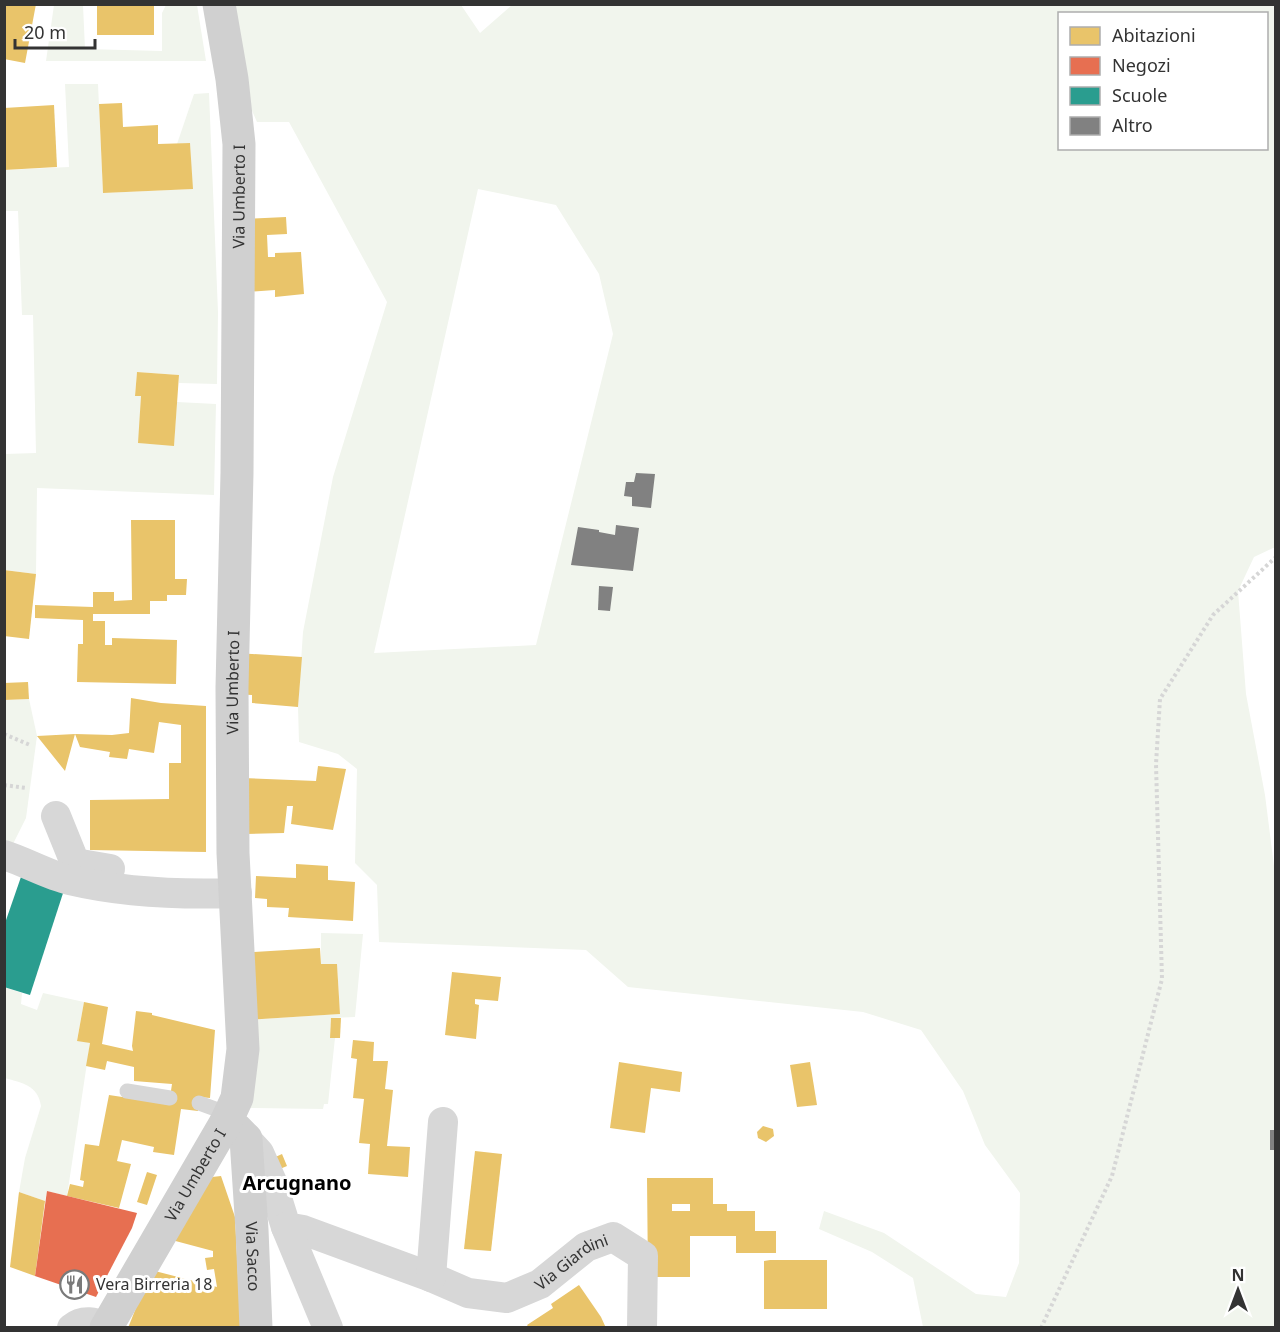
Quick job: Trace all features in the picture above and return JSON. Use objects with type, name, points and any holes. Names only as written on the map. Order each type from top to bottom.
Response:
[{"type":"main road","name":"Via Umberto I","points":[[107,1327],[234,1125],[243,1049],[237,893],[233,853],[232,688],[239,144],[232,79],[219,4]]},
{"type":"main road","name":"Via Sacco","points":[[234,1125],[252,1230],[256,1328]]},
{"type":"street","points":[[56,816],[75,863],[142,875],[177,894]]},
{"type":"street","points":[[4,855],[68,879],[139,891],[177,894],[237,893]]},
{"type":"street","points":[[431,1277],[443,1122]]},
{"type":"street","points":[[234,1125],[259,1153],[272,1182],[286,1227],[328,1328]]},
{"type":"street","name":"Via Giardini","points":[[286,1227],[303,1230],[468,1293],[507,1298],[540,1284],[586,1247],[613,1237],[643,1256],[642,1328]]},
{"type":"street","points":[[72,1328],[78,1323],[93,1322],[107,1327]]},
{"type":"lane","points":[[128,1091],[170,1098]]},
{"type":"lane","points":[[198,1103],[234,1125]]},
{"type":"path","points":[[1041,1328],[1112,1176],[1162,979],[1156,764],[1160,699],[1214,615],[1275,557]]},
{"type":"path","points":[[4,734],[30,745]]},
{"type":"path","points":[[4,785],[26,788]]},
{"type":"shaded area","points":[[513,4],[1275,5],[1275,548],[1254,557],[1238,591],[1246,694],[1265,795],[1276,882],[1275,1327],[923,1327],[913,1278],[872,1252],[819,1229],[824,1211],[884,1233],[976,1294],[1006,1297],[1019,1263],[1020,1193],[985,1145],[963,1091],[921,1030],[863,1012],[628,987],[586,950],[379,942],[377,885],[355,863],[357,769],[338,754],[299,742],[298,707],[303,632],[333,477],[387,302],[289,122],[257,122],[238,79],[226,5],[461,5],[480,33]],"holes":[[[478,189],[556,205],[599,274],[613,334],[536,645],[374,653]]]},
{"type":"shaded area","points":[[54,5],[83,5],[85,49],[162,51],[162,13],[166,5],[197,5],[206,61],[46,61]]},
{"type":"shaded area","points":[[65,84],[98,84],[103,193],[192,189],[190,143],[177,144],[194,94],[209,93],[218,312],[217,384],[179,383],[179,375],[137,372],[135,395],[141,396],[139,443],[174,445],[177,402],[216,404],[214,495],[37,488],[36,574],[5,570],[5,454],[36,453],[33,315],[22,315],[18,211],[5,211],[5,170],[69,167]]},
{"type":"shaded area","points":[[29,699],[37,736],[26,818],[11,848],[4,845],[4,700]]},
{"type":"shaded area","points":[[321,933],[363,934],[355,1017],[331,1018],[330,1038],[335,1038],[328,1104],[324,1104],[323,1109],[249,1108],[246,1020],[340,1014],[337,964],[321,964]]},
{"type":"shaded area","points":[[4,987],[22,993],[21,1004],[37,1010],[43,993],[84,1002],[77,1040],[90,1043],[67,1196],[47,1191],[45,1201],[19,1192],[25,1158],[41,1106],[33,1089],[5,1078]]},
{"type":"building: Abitazioni","points":[[4,4],[36,4],[25,63],[4,59]]},
{"type":"building: Abitazioni","points":[[97,4],[154,4],[154,35],[97,35]]},
{"type":"building: Abitazioni","points":[[122,103],[123,127],[158,125],[158,144],[190,143],[193,189],[103,193],[99,104]]},
{"type":"building: Abitazioni","points":[[54,105],[57,167],[4,170],[4,108]]},
{"type":"building: Abitazioni","points":[[286,217],[287,234],[267,235],[268,257],[275,257],[275,253],[301,252],[304,294],[275,297],[275,290],[247,292],[243,219]]},
{"type":"building: Abitazioni","points":[[137,372],[179,375],[174,446],[138,443],[141,396],[135,396]]},
{"type":"building: Abitazioni","points":[[131,520],[175,520],[175,579],[187,579],[186,595],[167,595],[167,601],[150,601],[150,614],[93,614],[93,621],[105,621],[105,645],[112,645],[112,638],[177,640],[176,684],[77,682],[78,644],[83,644],[83,620],[35,618],[35,605],[93,607],[93,592],[114,592],[114,601],[132,600]]},
{"type":"building: Abitazioni","points":[[4,570],[36,574],[29,639],[4,636]]},
{"type":"building: Abitazioni","points":[[236,653],[302,657],[298,707],[252,703],[252,695],[232,694]]},
{"type":"building: Abitazioni","points":[[28,682],[29,699],[4,700],[4,683]]},
{"type":"building: Abitazioni","points":[[131,698],[206,706],[206,852],[90,850],[90,800],[169,799],[169,763],[181,763],[181,725],[159,722],[154,753],[129,749],[127,759],[109,757],[110,752],[80,747],[75,734],[129,733]]},
{"type":"building: Abitazioni","points":[[75,734],[65,771],[37,736]]},
{"type":"building: Abitazioni","points":[[318,766],[346,769],[333,830],[291,824],[293,806],[287,806],[284,833],[245,834],[242,778],[316,781]]},
{"type":"building: Abitazioni","points":[[296,864],[328,866],[328,880],[355,882],[353,921],[288,917],[289,908],[267,907],[267,899],[255,898],[256,876],[296,878]]},
{"type":"building: Abitazioni","points":[[320,948],[321,964],[337,964],[340,1014],[246,1020],[254,952]]},
{"type":"building: Abitazioni","points":[[452,972],[501,977],[498,1001],[475,999],[475,1004],[479,1005],[476,1039],[445,1035]]},
{"type":"building: Abitazioni","points":[[84,1002],[108,1007],[102,1044],[133,1051],[136,1011],[215,1030],[210,1098],[199,1097],[198,1111],[181,1109],[174,1155],[153,1152],[154,1147],[122,1140],[117,1161],[131,1164],[119,1208],[67,1196],[70,1184],[83,1187],[84,1181],[80,1180],[85,1144],[99,1146],[109,1095],[169,1104],[172,1084],[134,1081],[134,1067],[107,1061],[105,1070],[86,1066],[90,1043],[77,1041]]},
{"type":"building: Abitazioni","points":[[331,1018],[341,1018],[340,1038],[330,1038]]},
{"type":"building: Abitazioni","points":[[353,1040],[374,1042],[373,1061],[388,1061],[385,1089],[393,1090],[387,1146],[410,1147],[408,1177],[368,1174],[370,1144],[359,1143],[364,1099],[353,1098],[357,1059],[351,1058]]},
{"type":"building: Abitazioni","points":[[619,1062],[682,1072],[680,1092],[651,1088],[645,1133],[610,1128]]},
{"type":"building: Abitazioni","points":[[810,1062],[817,1105],[797,1107],[790,1065]]},
{"type":"building: Abitazioni","points":[[763,1126],[773,1129],[774,1136],[766,1142],[758,1138],[757,1132]]},
{"type":"building: Abitazioni","points":[[475,1151],[502,1154],[491,1251],[464,1249]]},
{"type":"building: Abitazioni","points":[[282,1154],[287,1166],[263,1176],[258,1165]]},
{"type":"building: Abitazioni","points":[[147,1172],[157,1175],[147,1205],[137,1202]]},
{"type":"building: Abitazioni","points":[[221,1176],[235,1217],[240,1315],[244,1328],[128,1328],[151,1270],[217,1287],[214,1269],[207,1270],[205,1258],[213,1257],[213,1251],[168,1239],[194,1179]]},
{"type":"building: Abitazioni","points":[[647,1178],[713,1178],[713,1204],[727,1204],[727,1211],[755,1211],[755,1231],[776,1231],[776,1253],[736,1253],[736,1236],[690,1236],[690,1277],[648,1277]],"holes":[[[672,1204],[690,1204],[690,1211],[672,1211]]]},
{"type":"building: Abitazioni","points":[[19,1192],[45,1201],[35,1276],[10,1267]]},
{"type":"building: Abitazioni","points":[[827,1260],[827,1309],[764,1309],[764,1261]]},
{"type":"building: Abitazioni","points":[[579,1285],[606,1328],[529,1328],[527,1325],[553,1308],[551,1304]]},
{"type":"building: Negozi","points":[[47,1191],[137,1213],[132,1228],[96,1297],[35,1276]]},
{"type":"building: Scuole","points":[[22,874],[65,887],[30,995],[4,987],[4,926]]},
{"type":"building: Altro","points":[[636,473],[655,474],[651,508],[632,506],[632,497],[624,496],[626,482],[634,482]]},
{"type":"building: Altro","points":[[616,525],[639,528],[633,571],[571,565],[578,527],[615,535]]},
{"type":"building: Altro","points":[[599,586],[613,587],[610,611],[598,610]]},
{"type":"building: Altro","points":[[1270,1130],[1276,1130],[1276,1150],[1270,1150]]},
{"type":"place","name":"Vera Birreria 18","points":[[75,1284]]},
{"type":"district","name":"Arcugnano","points":[[297,1183]]}]
